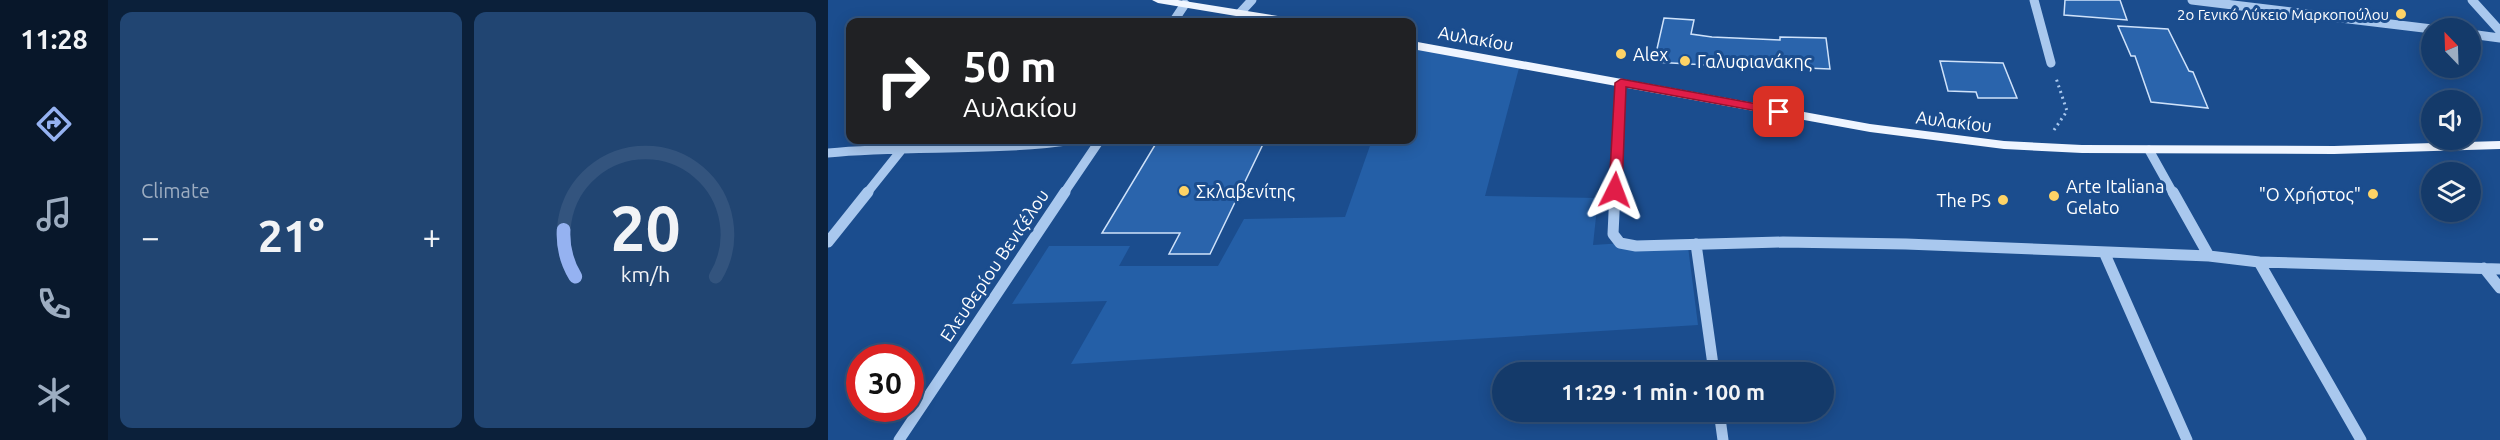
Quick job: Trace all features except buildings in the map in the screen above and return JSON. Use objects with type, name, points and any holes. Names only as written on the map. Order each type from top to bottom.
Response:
[{"type":"main road","points":[[1158,0],[1268,18]]},
{"type":"main road","name":"Αυλακίου","points":[[1416,46],[1936,138],[2025,146],[2149,150],[2334,150],[2500,145]]},
{"type":"street","points":[[1240,13],[1252,0]]},
{"type":"street","points":[[2034,0],[2051,63]]},
{"type":"street","points":[[2192,0],[2421,28]]},
{"type":"street","points":[[2472,0],[2500,31]]},
{"type":"street","points":[[1175,18],[1181,2]]},
{"type":"street","points":[[2481,35],[2500,38]]},
{"type":"street","points":[[1621,83],[1613,234],[1620,243],[1636,246],[1906,244],[2209,256],[2259,262],[2500,269]]},
{"type":"street","points":[[828,153],[1034,144]]},
{"type":"street","name":"Ελευθερίου Βενιζέλου","points":[[899,440],[1097,144]]},
{"type":"street","points":[[828,242],[903,148]]},
{"type":"street","points":[[2149,150],[2209,256]]},
{"type":"street","points":[[1696,244],[1713,362]]},
{"type":"street","points":[[2104,252],[2187,440]]},
{"type":"street","points":[[2259,262],[2361,440]]},
{"type":"street","points":[[2484,268],[2500,288]]},
{"type":"street","points":[[1721,422],[1723,440]]},
{"type":"path","points":[[2025,146],[2057,128],[2067,111],[2051,63]]},
{"type":"shaded area","points":[[1416,47],[1519,68],[1485,196],[1598,198],[1593,245],[1687,239],[1698,325],[1071,364],[1107,301],[1012,304],[1049,246],[1130,246],[1119,266],[1218,266],[1244,219],[1345,217],[1371,144],[1416,144]]},
{"type":"place","name":"2ο Γενικό Λύκειο Μαρκοπούλου","points":[[2401,14]]},
{"type":"place","name":"Alex","points":[[1621,54]]},
{"type":"place","name":"Γαλυφιανάκης","points":[[1685,61]]},
{"type":"place","name":"Σκλαβενίτης","points":[[1184,191]]},
{"type":"place","name":"\"Ο Χρήστος\"","points":[[2373,194]]},
{"type":"place","name":"Arte Italiana Gelato","points":[[2054,196]]},
{"type":"place","name":"The PS","points":[[2003,200]]},
{"type":"route","points":[[1615,190],[1621,83],[1779,112]]}]
